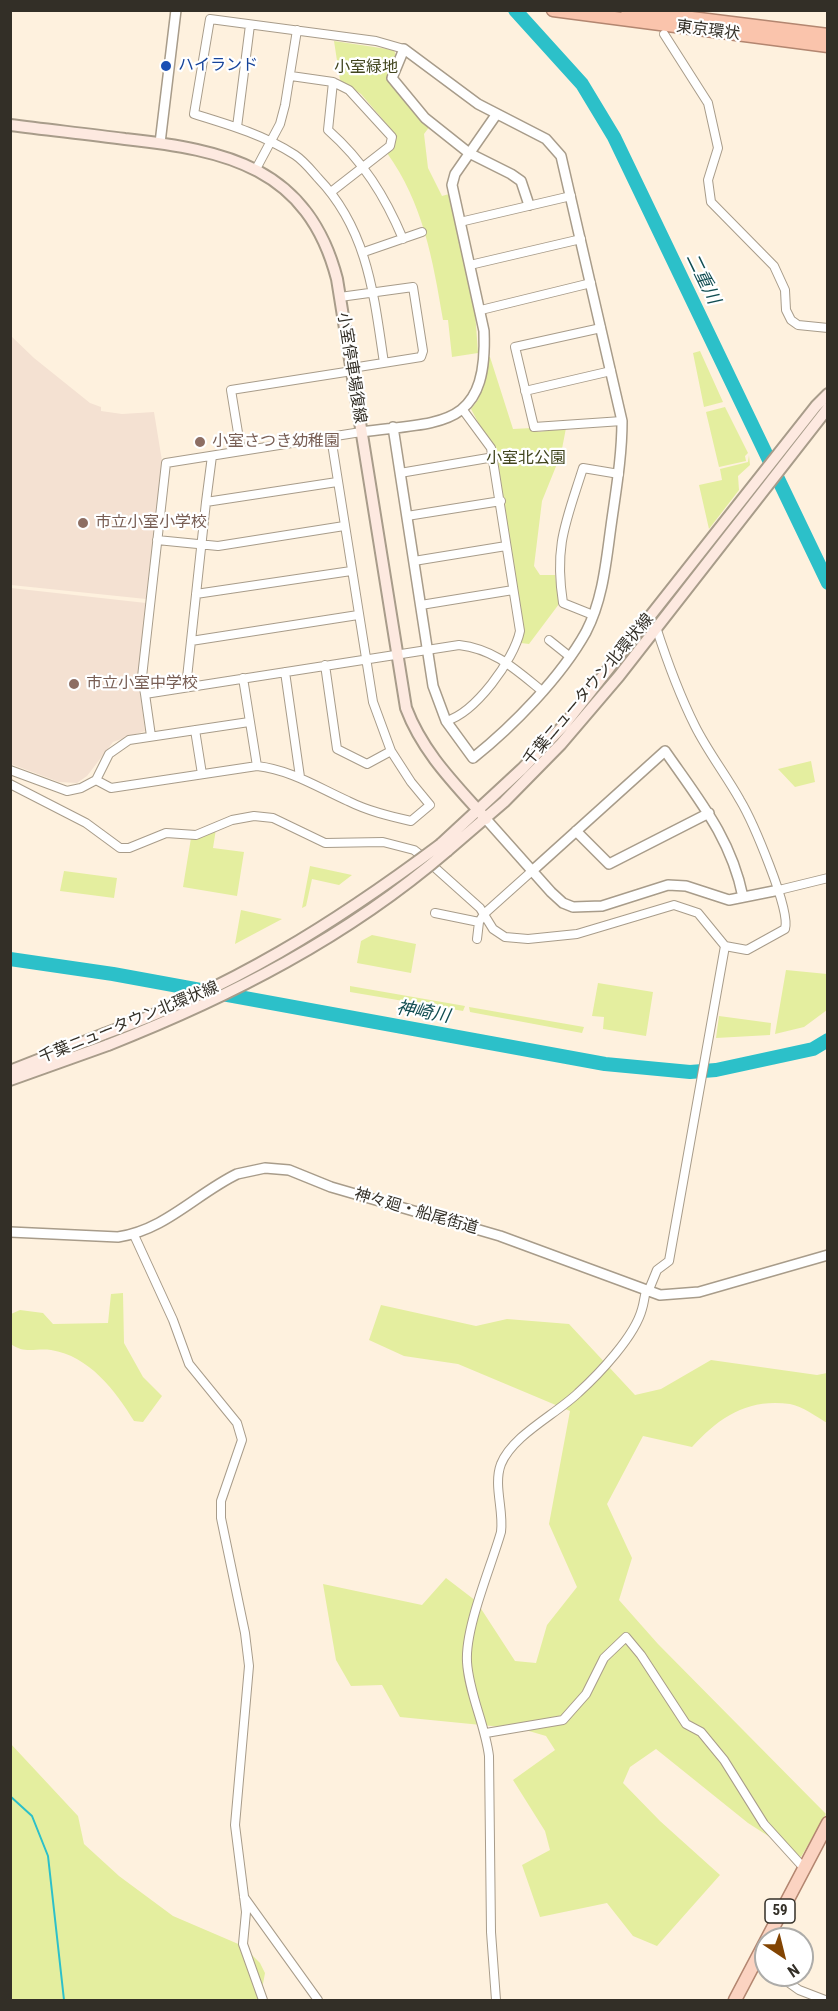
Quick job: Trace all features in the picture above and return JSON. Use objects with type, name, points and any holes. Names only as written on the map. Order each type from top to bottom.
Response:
[{"type":"highway","name":"東京環状","points":[[554,10],[828,46]]},
{"type":"highway","name":"東京環状","points":[[627,10],[661,12],[828,35]]},
{"type":"main road","name":"小室停車場復線","points":[[10,126],[160,143],[209,151],[256,169],[296,200],[316,226],[333,264],[340,297],[403,698],[413,726],[436,764],[482,815]]},
{"type":"main road","name":"千葉ニュータウン北環状線","points":[[10,1071],[185,1014],[278,968],[356,920],[444,848],[561,744],[766,486],[780,459],[828,394]]},
{"type":"main road","name":"千葉ニュータウン北環状線","points":[[482,815],[565,723],[761,475],[780,459],[828,408]]},
{"type":"main road","name":"千葉ニュータウン北環状線","points":[[10,1080],[106,1040]]},
{"type":"main road","name":"59","points":[[772,1927],[828,1823]]},
{"type":"main road","name":"59","points":[[735,2001],[754,1963]]},
{"type":"street","points":[[160,143],[176,10]]},
{"type":"street","points":[[384,363],[364,252],[354,228],[331,192],[298,156],[237,127],[194,114],[210,19],[376,41],[404,49],[478,104],[552,144],[561,156],[622,421],[619,474],[602,592],[585,633],[542,691],[506,731],[473,758],[446,721],[433,686],[393,428]]},
{"type":"street","points":[[237,127],[250,25]]},
{"type":"street","points":[[256,169],[280,124],[291,75],[297,30]]},
{"type":"street","points":[[664,34],[708,103],[718,148],[708,180],[711,202],[774,266],[786,291],[786,310],[791,320],[798,325],[828,328]]},
{"type":"street","points":[[404,49],[392,78],[425,118],[469,153],[521,181],[529,206]]},
{"type":"street","points":[[291,75],[333,82],[358,96],[392,136],[390,146],[331,192]]},
{"type":"street","points":[[333,82],[328,130],[364,166],[390,207],[403,239]]},
{"type":"street","points":[[151,736],[142,677],[166,463],[447,419],[463,410],[475,394],[483,356],[481,310],[452,185],[455,174],[496,115]]},
{"type":"street","points":[[460,222],[571,196]]},
{"type":"street","points":[[364,252],[422,232]]},
{"type":"street","points":[[470,266],[581,239]]},
{"type":"street","points":[[481,310],[591,283]]},
{"type":"street","points":[[241,451],[231,390],[418,359],[423,351],[413,287],[340,297]]},
{"type":"street","points":[[601,328],[515,347],[534,427],[622,421]]},
{"type":"street","points":[[525,391],[611,371]]},
{"type":"street","points":[[446,721],[473,705],[508,663],[517,646],[520,631],[494,457],[486,438],[463,410]]},
{"type":"street","points":[[96,780],[111,788],[257,766],[277,768],[349,802],[378,813],[411,821],[430,805],[411,782],[391,751],[373,702],[331,437]]},
{"type":"street","points":[[186,687],[212,456]]},
{"type":"street","points":[[400,473],[494,457]]},
{"type":"street","points":[[593,615],[563,603],[558,569],[561,535],[583,468],[619,474]]},
{"type":"street","points":[[206,502],[337,482]]},
{"type":"street","points":[[408,516],[501,501]]},
{"type":"street","points":[[157,540],[218,546],[344,526]]},
{"type":"street","points":[[414,561],[506,546]]},
{"type":"street","points":[[196,594],[351,571]]},
{"type":"street","points":[[421,605],[513,590]]},
{"type":"street","points":[[191,641],[358,615]]},
{"type":"street","points":[[10,784],[86,823],[120,848],[129,848],[166,833],[196,835],[232,820],[254,816],[273,818],[325,843],[338,845],[372,841],[396,844],[414,850],[423,857],[481,918],[501,935],[528,939],[577,934],[666,907],[682,906],[698,914],[726,946],[747,950],[785,929],[779,890],[741,801],[725,779],[694,723],[669,666],[656,627]]},
{"type":"street","points":[[549,640],[568,656]]},
{"type":"street","points":[[145,694],[459,645],[477,647],[508,663],[542,691]]},
{"type":"street","points":[[325,665],[337,749],[367,764],[391,751]]},
{"type":"street","points":[[285,672],[300,777]]},
{"type":"street","points":[[243,678],[257,766]]},
{"type":"street","points":[[10,770],[67,791],[81,788],[96,780],[109,754],[129,740],[249,722]]},
{"type":"street","points":[[195,730],[202,774]]},
{"type":"street","points":[[477,939],[481,918],[665,751],[709,813],[731,851],[743,897]]},
{"type":"street","points":[[576,831],[609,864],[709,813]]},
{"type":"street","points":[[482,815],[563,903],[583,909],[602,906],[668,885],[686,886],[722,899],[779,890],[828,878]]},
{"type":"street","points":[[435,913],[481,918]]},
{"type":"street","points":[[496,2001],[491,1932],[486,1733],[467,1662],[468,1640],[501,1532],[503,1519],[497,1476],[502,1462],[518,1440],[555,1414],[602,1369],[631,1330],[643,1308],[657,1270],[669,1261],[726,946]]},
{"type":"street","name":"神々廻・船尾街道","points":[[10,1232],[118,1237],[134,1235],[162,1223],[237,1174],[250,1169],[278,1167],[331,1188],[500,1236],[647,1292],[676,1295],[699,1292],[828,1255]]},
{"type":"street","points":[[134,1235],[173,1320],[189,1364],[237,1423],[242,1440],[221,1500],[221,1518],[245,1633],[249,1666],[234,1825],[246,1912],[243,1944],[263,2001]]},
{"type":"street","points":[[486,1733],[563,1720],[586,1694],[604,1658],[626,1637],[641,1655],[686,1724],[701,1732],[724,1760],[764,1824],[803,1867]]},
{"type":"street","points":[[243,1896],[318,2001]]},
{"type":"street","points":[[795,1987],[825,2001]]},
{"type":"shaded area","name":"市立小室小学校","points":[[10,335],[34,358],[90,403],[101,407],[101,411],[122,414],[154,412],[162,461],[146,599],[11,585]]},
{"type":"shaded area","name":"市立小室中学校","points":[[11,588],[146,603],[138,676],[145,731],[113,742],[87,776],[77,783],[59,782],[11,764]]},
{"type":"green space","name":"小室緑地","points":[[334,41],[394,50],[396,56],[387,79],[430,126],[424,134],[428,168],[442,196],[449,194],[475,311],[478,353],[452,357],[448,320],[443,320],[425,233],[410,192],[387,153],[395,146],[396,135],[361,94],[340,80]]},
{"type":"green space","points":[[700,351],[723,402],[704,407],[693,353]]},
{"type":"green space","name":"小室北公園","points":[[487,357],[490,357],[513,429],[532,428],[538,432],[566,428],[561,454],[542,501],[534,566],[540,575],[555,575],[559,604],[529,644],[521,643],[523,635],[496,456],[471,409],[478,400]]},
{"type":"green space","points":[[725,407],[748,453],[745,456],[746,461],[719,467],[706,412]]},
{"type":"green space","points":[[749,455],[750,465],[738,476],[739,490],[709,529],[699,485],[722,480],[720,469],[748,462]]},
{"type":"green space","points":[[811,761],[815,782],[795,787],[778,769]]},
{"type":"green space","points":[[216,829],[213,848],[244,852],[237,896],[183,887],[191,838],[201,837]]},
{"type":"green space","points":[[310,866],[352,875],[339,885],[312,879],[306,906],[302,908]]},
{"type":"green space","points":[[64,871],[117,878],[114,898],[60,891]]},
{"type":"green space","points":[[241,910],[282,919],[235,944]]},
{"type":"green space","points":[[372,935],[416,944],[411,973],[357,963],[361,941]]},
{"type":"green space","points":[[786,970],[827,974],[827,1010],[804,1027],[775,1034]]},
{"type":"green space","points":[[598,983],[653,992],[646,1036],[603,1029],[604,1017],[592,1016]]},
{"type":"green space","points":[[350,986],[465,1006],[463,1011],[350,992]]},
{"type":"green space","points":[[469,1007],[584,1027],[582,1033],[470,1012]]},
{"type":"green space","points":[[719,1016],[771,1023],[770,1035],[716,1038]]},
{"type":"green space","points":[[123,1293],[124,1343],[143,1377],[162,1396],[143,1422],[134,1421],[100,1376],[77,1359],[51,1350],[25,1350],[11,1344],[11,1314],[20,1310],[43,1313],[53,1324],[108,1323],[111,1294]]},
{"type":"green space","points":[[381,1305],[476,1326],[507,1319],[569,1324],[635,1395],[661,1389],[711,1360],[817,1375],[827,1373],[827,1423],[799,1407],[775,1403],[761,1404],[735,1412],[713,1427],[692,1447],[643,1436],[607,1504],[632,1558],[619,1600],[658,1644],[826,1814],[801,1857],[748,1823],[656,1749],[630,1767],[623,1783],[660,1821],[720,1875],[657,1946],[633,1936],[607,1903],[540,1917],[522,1865],[550,1850],[545,1831],[513,1780],[555,1750],[546,1736],[522,1729],[400,1717],[382,1685],[351,1686],[336,1660],[323,1584],[422,1605],[446,1578],[476,1601],[515,1661],[536,1663],[547,1625],[577,1587],[549,1524],[570,1411],[458,1364],[404,1356],[369,1340]]},
{"type":"green space","points":[[10,1743],[78,1816],[84,1844],[119,1876],[173,1916],[243,1946],[260,1963],[265,1973],[260,2000],[11,2000]]},
{"type":"waterway","name":"二重川","points":[[515,10],[582,84],[614,137],[828,583]]},
{"type":"waterway","name":"神崎川","points":[[10,959],[113,974],[605,1064],[690,1072],[716,1070],[813,1049],[828,1040]]},
{"type":"waterway","points":[[10,1796],[32,1816],[48,1856],[64,2000]]},
{"type":"place","name":"ハイランド","points":[[166,66]]},
{"type":"place","name":"小室さつき幼稚園","points":[[200,442]]},
{"type":"place","name":"市立小室小学校","points":[[83,523]]},
{"type":"place","name":"市立小室中学校","points":[[74,684]]}]
